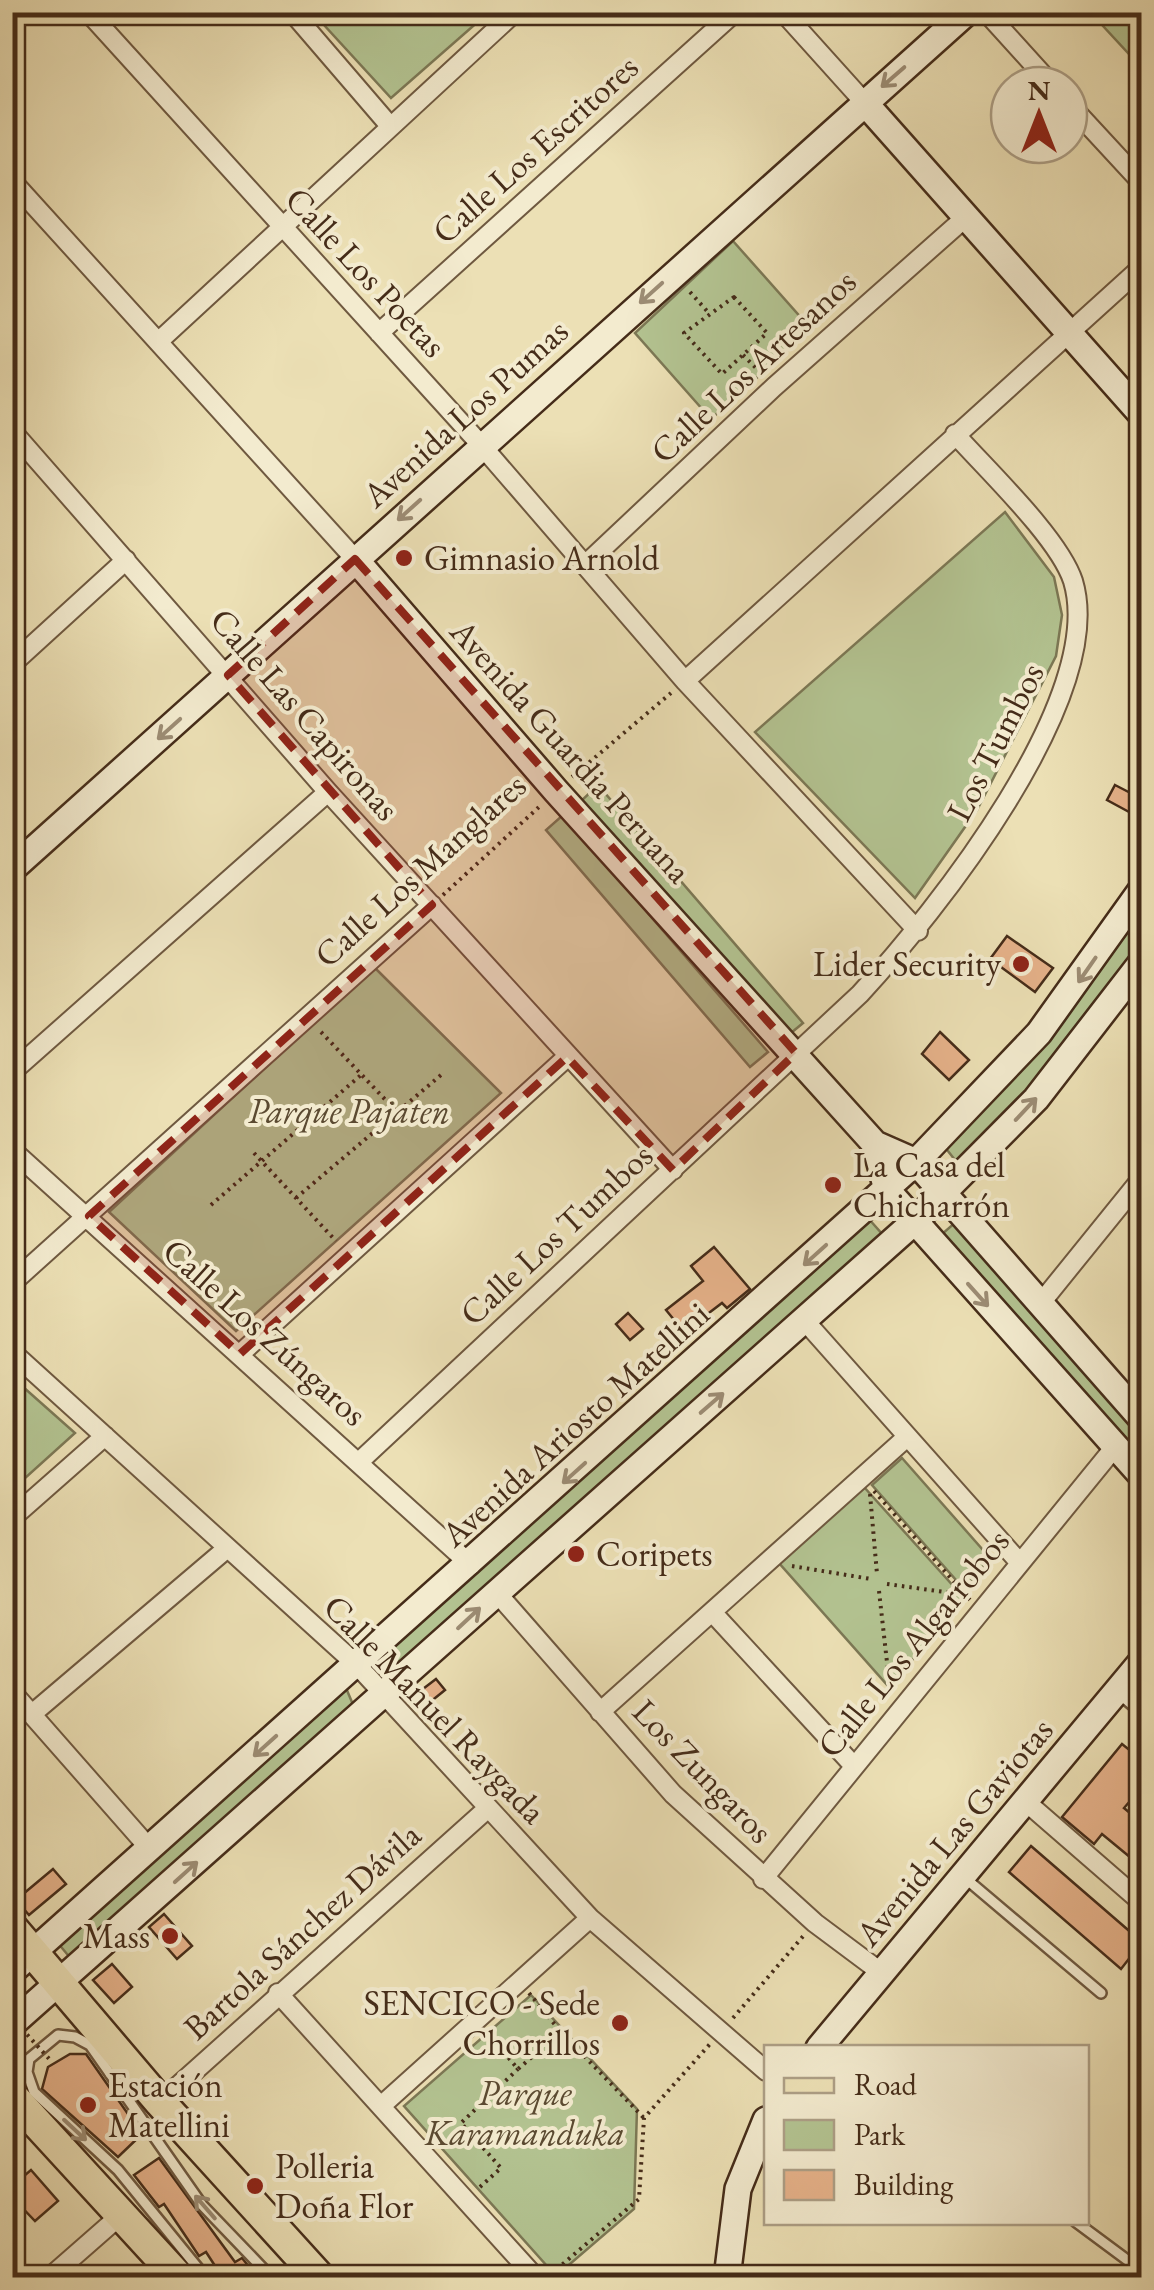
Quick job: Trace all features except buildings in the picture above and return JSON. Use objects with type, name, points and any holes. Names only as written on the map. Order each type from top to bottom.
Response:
[{"type":"main road","points":[[12,1928],[23,1962],[60,1983],[160,2102],[320,2278]]},
{"type":"main road","points":[[12,2096],[178,2278]]},
{"type":"street","name":"Calle Los Poetas","points":[[88,12],[482,446],[685,682],[918,931]]},
{"type":"street","points":[[292,12],[390,126]]},
{"type":"street","points":[[158,342],[279,226],[515,12]]},
{"type":"street","name":"Calle Los Escritores","points":[[378,334],[735,12]]},
{"type":"street","points":[[783,12],[1142,415]]},
{"type":"street","name":"Avenida Los Pumas","points":[[12,869],[967,12]]},
{"type":"street","points":[[986,12],[1034,65]]},
{"type":"street","points":[[1089,126],[1142,184]]},
{"type":"street","name":"Avenida Guardia Peruana","points":[[15,188],[355,558],[556,791],[796,1052],[875,1144],[916,1162],[1142,1419]]},
{"type":"street","name":"Calle Los Artesanos","points":[[586,565],[774,387],[966,217]]},
{"type":"street","points":[[685,682],[1142,267]]},
{"type":"street","name":"Calle Las Capironas","points":[[12,431],[328,792],[673,1170]]},
{"type":"street","name":"Los Tumbos","points":[[796,1052],[860,994],[918,931],[983,839],[1064,688],[1076,638],[1075,592],[1066,566],[955,434]]},
{"type":"street","points":[[13,662],[126,560]]},
{"type":"street","points":[[12,1072],[328,792]]},
{"type":"street","name":"Avenida Ariosto Matellini","points":[[23,1962],[887,1190],[1039,1034],[1142,889]]},
{"type":"street","name":"Calle Los Manglares","points":[[12,1283],[432,905]]},
{"type":"street","name":"Avenida Ariosto Matellini","points":[[12,2021],[385,1696],[913,1223],[1036,1099],[1142,962]]},
{"type":"street","name":"Calle Los Tumbos","points":[[360,1461],[796,1052]]},
{"type":"street","points":[[240,1354],[567,1056]]},
{"type":"street","name":"Avenida Guardia Peruana","points":[[875,1144],[887,1190],[913,1223],[1142,1476]]},
{"type":"street","name":"Calle Los Zúngaros","points":[[12,1150],[471,1565]]},
{"type":"street","points":[[1040,1304],[1137,1192]]},
{"type":"street","points":[[805,1321],[1020,1563]]},
{"type":"street","name":"Calle Manuel Raygada","points":[[12,1352],[225,1550],[357,1665],[590,1918],[764,2068]]},
{"type":"street","points":[[12,1518],[104,1436]]},
{"type":"street","points":[[600,1712],[907,1436]]},
{"type":"street","name":"Calle Los Algarrobos","points":[[764,1879],[1114,1448]]},
{"type":"street","points":[[32,1714],[225,1550]]},
{"type":"street","name":"Los Zungaros","points":[[496,1593],[673,1794],[764,1879],[882,1972]]},
{"type":"street","points":[[712,1612],[854,1766]]},
{"type":"street","name":"Avenida Las Gaviotas","points":[[822,2045],[1142,1661]]},
{"type":"street","points":[[12,1692],[150,1850]]},
{"type":"street","points":[[1025,1802],[1139,1900]]},
{"type":"street","name":"Bartola Sánchez Dávila","points":[[160,2102],[487,1809]]},
{"type":"street","points":[[381,2106],[590,1918]]},
{"type":"street","points":[[278,1993],[543,2276]]},
{"type":"street","points":[[727,2278],[738,2189],[764,2125]]},
{"type":"street","points":[[49,2278],[122,2214]]},
{"type":"lane","points":[[1116,1692],[1142,1713]]},
{"type":"lane","points":[[963,1876],[1101,1993]]},
{"type":"lane","points":[[206,2278],[118,2170],[30,2085],[30,2058],[58,2035],[76,2037],[90,2046],[115,2075],[202,2205],[272,2278]]},
{"type":"lane","points":[[1080,2225],[1142,2271]]},
{"type":"path","points":[[674,273],[708,312]]},
{"type":"path","points":[[734,297],[767,334],[743,354],[722,374],[684,333],[708,312],[734,297]]},
{"type":"path","points":[[743,354],[774,387]]},
{"type":"path","name":"Calle Los Manglares","points":[[432,905],[556,791],[685,682]]},
{"type":"path","points":[[307,1017],[397,1112]]},
{"type":"path","points":[[211,1204],[360,1075]]},
{"type":"path","points":[[296,1198],[440,1076]]},
{"type":"path","points":[[254,1153],[348,1254]]},
{"type":"path","points":[[878,1574],[869,1484],[980,1611]]},
{"type":"path","points":[[768,1562],[871,1579]]},
{"type":"path","points":[[887,1584],[966,1596]]},
{"type":"path","points":[[879,1591],[890,1689],[906,1701]]},
{"type":"path","points":[[528,1992],[644,2118],[638,2199],[543,2276]]},
{"type":"path","points":[[476,2020],[518,2069]]},
{"type":"path","points":[[12,2021],[52,2062]]},
{"type":"path","points":[[475,2192],[500,2168],[461,2123],[561,2032]]},
{"type":"highlighted area","points":[[355,559],[796,1053],[673,1170],[567,1057],[240,1354],[89,1216],[432,905],[228,675]]},
{"type":"green space","points":[[313,13],[488,13],[391,98]]},
{"type":"green space","points":[[1091,13],[1141,13],[1141,67]]},
{"type":"green space","points":[[733,241],[811,329],[711,419],[635,333]]},
{"type":"green space","points":[[1005,512],[1054,577],[1062,615],[1056,656],[977,810],[915,898],[755,732]]},
{"type":"green space","points":[[598,785],[803,1023],[785,1038],[581,801]]},
{"type":"green space","points":[[563,815],[768,1052],[750,1067],[546,830]]},
{"type":"green space","points":[[1141,903],[1141,946],[1126,969],[1052,1068],[959,1165],[944,1146]]},
{"type":"green space","name":"Parque Pajaten","points":[[374,967],[501,1093],[236,1331],[109,1212]]},
{"type":"green space","points":[[868,1218],[883,1235],[396,1674],[381,1656]]},
{"type":"green space","points":[[957,1221],[1141,1435],[1141,1458],[942,1234]]},
{"type":"green space","points":[[13,1378],[75,1433],[13,1489]]},
{"type":"green space","points":[[902,1458],[990,1558],[964,1589],[872,1485]]},
{"type":"green space","points":[[864,1487],[965,1599],[889,1687],[779,1563]]},
{"type":"green space","points":[[346,1688],[354,1707],[72,1960],[57,1942]]},
{"type":"green space","name":"Parque Karamanduka","points":[[531,1995],[637,2109],[634,2209],[556,2276],[404,2106]]},
{"type":"place","name":"Gimnasio Arnold","points":[[404,558]]},
{"type":"place","name":"Lider Security","points":[[1021,964]]},
{"type":"place","name":"La Casa del Chicharrón","points":[[833,1185]]},
{"type":"place","name":"Coripets","points":[[576,1554]]},
{"type":"place","name":"Mass","points":[[170,1936]]},
{"type":"place","name":"SENCICO - Sede Chorrillos","points":[[620,2023]]},
{"type":"place","name":"Estación Matellini","points":[[88,2105]]},
{"type":"place","name":"Polleria Doña Flor","points":[[255,2186]]}]
